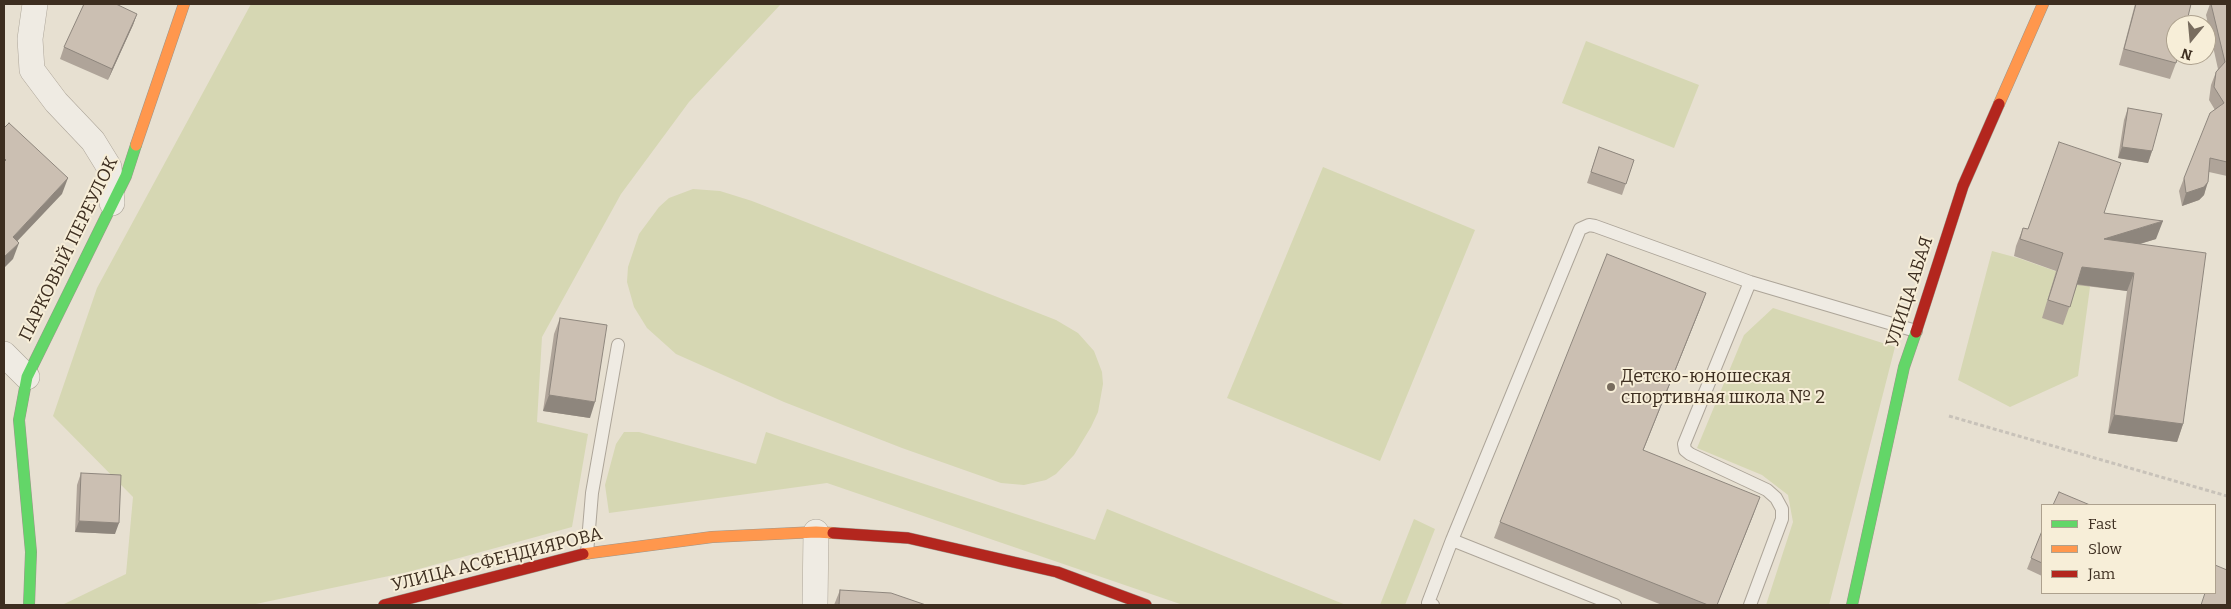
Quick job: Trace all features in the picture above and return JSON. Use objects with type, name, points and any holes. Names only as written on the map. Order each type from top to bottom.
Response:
[{"type":"street","points":[[35,4],[30,39],[32,70],[56,102],[94,141],[109,167],[112,203]]},
{"type":"street","name":"ПАРКОВЫЙ ПЕРЕУЛОК","points":[[29,605],[31,552],[20,420],[27,377],[126,176],[184,4]]},
{"type":"street","name":"УЛИЦА АБАЯ","points":[[1852,605],[1904,368],[1963,186],[2043,4]]},
{"type":"street","points":[[4,354],[27,377]]},
{"type":"street","points":[[815,605],[816,532]]},
{"type":"street","name":"УЛИЦА АСФЕНДИЯРОВА","points":[[384,605],[440,598],[587,553],[712,537],[816,532],[908,538],[1057,572],[1146,605]]},
{"type":"lane","points":[[1430,605],[1452,540],[1580,229],[1589,225],[1596,226],[1750,282],[1916,331]]},
{"type":"lane","points":[[1750,282],[1684,444],[1685,450],[1690,454],[1767,490],[1776,498],[1782,509],[1782,520],[1750,605]]},
{"type":"lane","points":[[587,553],[592,494],[618,345]]},
{"type":"lane","points":[[1452,540],[1614,605]]},
{"type":"path","points":[[1948,416],[2227,496]]},
{"type":"green space","points":[[251,4],[781,4],[689,102],[621,194],[542,337],[537,422],[588,434],[572,527],[408,572],[251,605],[62,605],[126,574],[133,497],[53,416],[97,288]]},
{"type":"green space","points":[[1586,41],[1699,85],[1674,148],[1562,103]]},
{"type":"green space","points":[[1323,167],[1475,230],[1380,461],[1227,398]]},
{"type":"green space","points":[[693,189],[720,191],[752,201],[1056,320],[1078,333],[1094,351],[1102,372],[1103,384],[1098,412],[1074,455],[1056,474],[1046,480],[1024,485],[1001,483],[902,448],[784,402],[676,354],[647,328],[634,307],[627,282],[628,267],[639,234],[659,207],[669,198]]},
{"type":"green space","points":[[1992,251],[2081,280],[2090,287],[2078,376],[2010,407],[1958,380]]},
{"type":"green space","points":[[1773,308],[1895,347],[1829,605],[1766,605],[1793,522],[1788,495],[1762,475],[1697,448],[1744,335]]},
{"type":"green space","points":[[624,432],[639,432],[756,464],[766,432],[1095,540],[1107,509],[1346,605],[1183,605],[827,483],[609,513],[605,485],[616,444]]},
{"type":"green space","points":[[1414,519],[1435,529],[1405,605],[1380,605]]},
{"type":"building","points":[[84,4],[116,4],[137,14],[112,69],[64,47]]},
{"type":"building","points":[[2136,4],[2191,4],[2188,15],[2166,15],[2166,60],[2124,49]]},
{"type":"building","points":[[2211,4],[2227,4],[2227,162],[2210,158],[2208,182],[2204,187],[2186,193],[2184,178],[2210,113],[2224,103],[2214,87],[2216,72],[2225,62],[2216,25],[2216,15],[2214,15]]},
{"type":"building","points":[[2128,108],[2162,114],[2152,151],[2122,147]]},
{"type":"building","points":[[9,123],[68,178],[13,237],[19,243],[4,257],[4,162],[6,160],[4,158],[4,128]]},
{"type":"building","points":[[2059,142],[2121,163],[2104,213],[2163,221],[2104,239],[2206,253],[2183,424],[2114,415],[2134,273],[2082,267],[2070,307],[2048,300],[2063,253],[2020,239],[2023,228],[2028,229]]},
{"type":"building","points":[[1599,147],[1634,160],[1626,184],[1591,172]]},
{"type":"building","name":"Детско-юношеская спортивная школа № 2","points":[[1607,254],[1706,293],[1643,450],[1760,497],[1717,605],[1708,605],[1500,522]]},
{"type":"building","points":[[560,318],[607,325],[595,402],[549,395]]},
{"type":"building","points":[[81,473],[121,475],[119,523],[79,521]]},
{"type":"building","points":[[2059,492],[2088,504],[2053,504]]},
{"type":"building","points":[[2041,533],[2041,563],[2031,558]]},
{"type":"building","points":[[2216,565],[2227,570],[2227,605],[2201,605],[2205,594],[2216,594]]},
{"type":"building","points":[[840,590],[891,593],[926,605],[839,605]]},
{"type":"traffic: fast","points":[[29,605],[31,552],[19,420],[27,377],[126,176],[136,145]]},
{"type":"traffic: fast","points":[[1852,605],[1904,367],[1916,332]]},
{"type":"traffic: slow","points":[[136,145],[184,4]]},
{"type":"traffic: slow","points":[[1999,104],[2043,4]]},
{"type":"traffic: slow","points":[[583,554],[712,537],[816,532],[833,533]]},
{"type":"traffic: jam","points":[[1916,332],[1963,186],[1999,104]]},
{"type":"traffic: jam","points":[[833,533],[908,538],[1057,572],[1146,605]]},
{"type":"traffic: jam","points":[[384,605],[583,554]]},
{"type":"place","name":"Детско-юношеская спортивная школа № 2","points":[[1611,387]]}]
